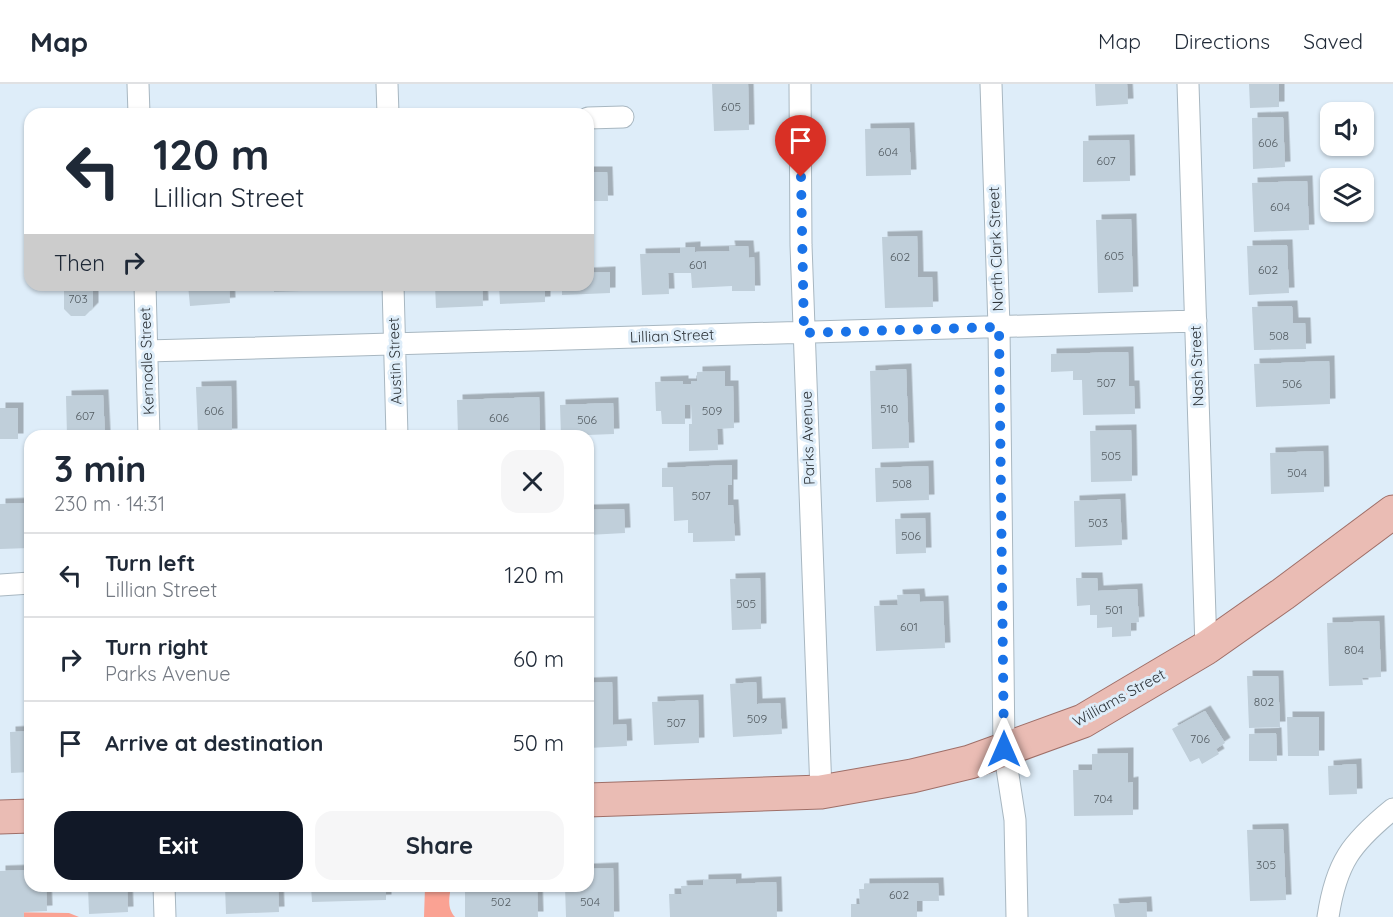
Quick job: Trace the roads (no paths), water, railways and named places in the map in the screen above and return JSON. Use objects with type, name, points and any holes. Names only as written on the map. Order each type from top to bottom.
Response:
[{"type":"main road","name":"Williams Street","points":[[594,800],[821,792],[912,776],[970,762],[1083,720],[1206,648],[1393,512]]},
{"type":"main road","points":[[0,817],[24,816]]},
{"type":"street","points":[[138,84],[139,108]]},
{"type":"street","points":[[387,84],[388,108]]},
{"type":"street","name":"Parks Avenue","points":[[800,84],[801,245],[821,792]]},
{"type":"street","name":"North Clark Street","points":[[991,84],[999,327],[1004,749],[1015,820],[1017,917]]},
{"type":"street","name":"Nash Street","points":[[1188,84],[1206,648]]},
{"type":"street","points":[[594,118],[623,117]]},
{"type":"street","name":"Kernodle Street","points":[[145,291],[149,430]]},
{"type":"street","name":"Austin Street","points":[[393,291],[397,430]]},
{"type":"street","name":"Lillian Street","points":[[147,351],[1196,321]]},
{"type":"street","points":[[0,585],[24,584]]},
{"type":"street","points":[[1328,917],[1331,894],[1340,866],[1365,832],[1393,809]]},
{"type":"street","points":[[164,892],[165,917]]}]
